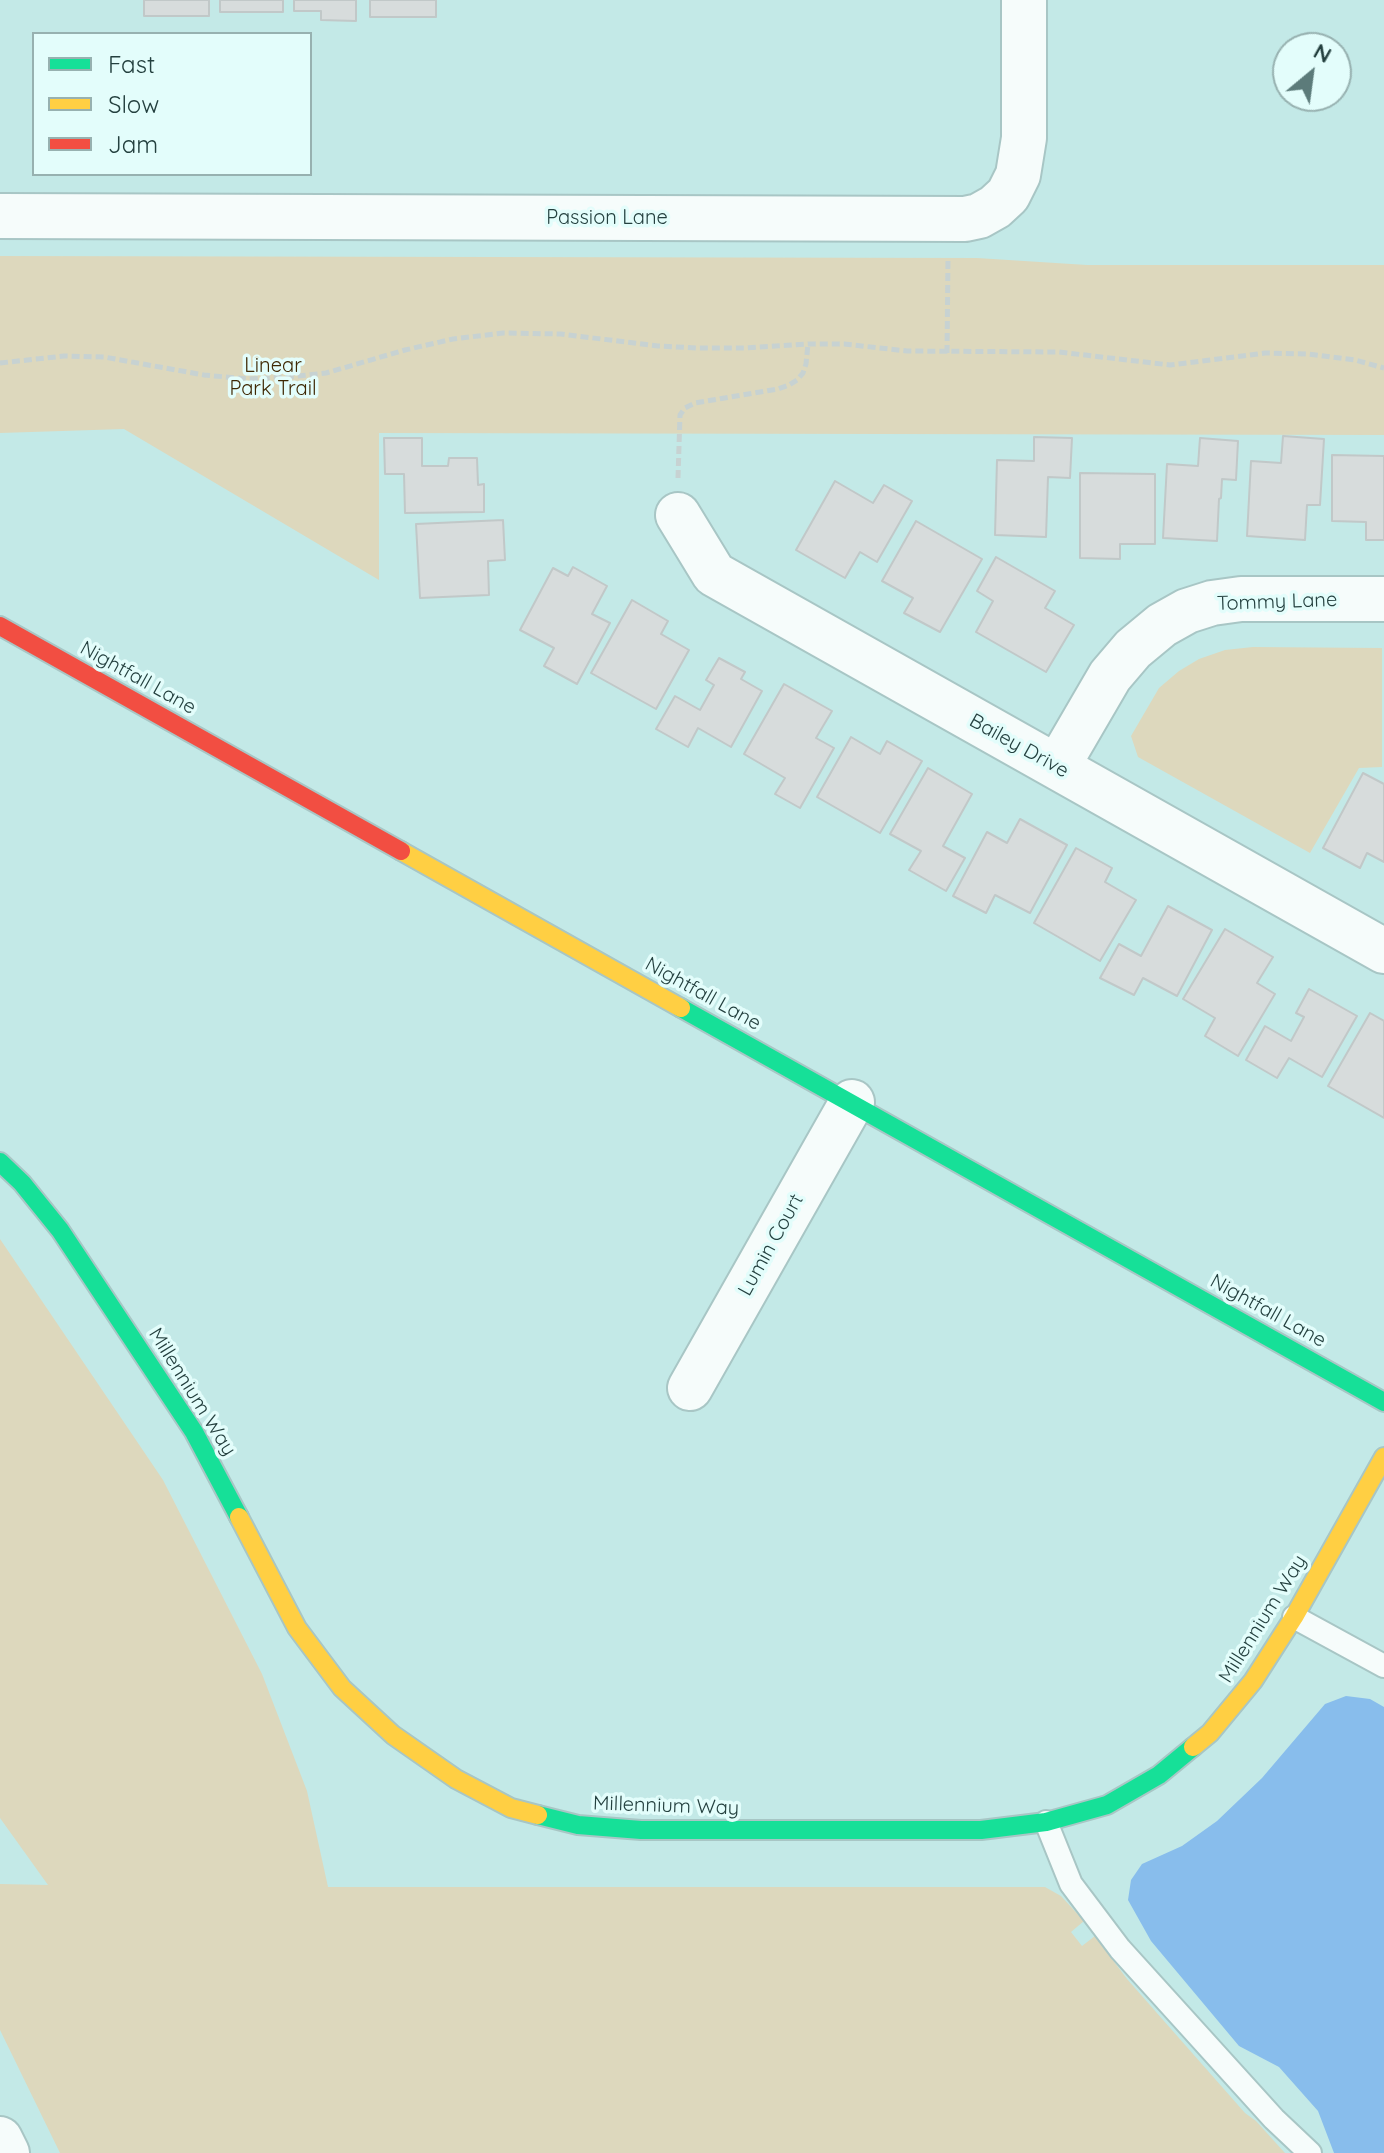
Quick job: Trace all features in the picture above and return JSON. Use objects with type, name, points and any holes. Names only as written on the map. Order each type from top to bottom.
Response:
[{"type":"street","name":"Passion Lane","points":[[0,216],[948,219],[979,216],[1008,195],[1018,175],[1024,138],[1024,0]]},
{"type":"street","name":"Bailey Drive","points":[[678,515],[714,574],[1384,951]]},
{"type":"street","name":"Tommy Lane","points":[[1057,767],[1110,676],[1133,649],[1162,625],[1187,611],[1241,599],[1384,599]]},
{"type":"street","name":"Nightfall Lane","points":[[0,626],[1384,1402]]},
{"type":"street","name":"Lumin Court","points":[[690,1388],[852,1102]]},
{"type":"street","name":"Millennium Way","points":[[0,1162],[22,1183],[60,1230],[194,1432],[297,1628],[342,1688],[393,1735],[456,1779],[511,1808],[578,1825],[641,1830],[981,1830],[1046,1822],[1107,1805],[1159,1775],[1210,1733],[1253,1681],[1294,1617],[1384,1457]]},
{"type":"street","points":[[0,2139],[7,2153]]},
{"type":"lane","points":[[1294,1617],[1384,1666]]},
{"type":"lane","points":[[1046,1822],[1071,1884],[1120,1949],[1274,2119],[1310,2153]]},
{"type":"path","points":[[947,353],[948,219]]},
{"type":"path","points":[[0,363],[64,356],[104,357],[204,375],[248,379],[326,373],[417,347],[503,333],[561,334],[697,348],[844,344],[947,353],[1059,352],[1170,365],[1265,353],[1308,354],[1355,360],[1384,368]]},
{"type":"path","points":[[678,515],[680,415],[685,408],[695,403],[789,385],[803,373],[808,344]]},
{"type":"green space","name":"Linear Park Trail","points":[[0,256],[977,258],[1087,265],[1384,265],[1384,435],[379,433],[379,580],[124,429],[0,433]]},
{"type":"green space","points":[[1253,647],[1382,648],[1382,767],[1359,768],[1310,853],[1138,757],[1131,736],[1159,688],[1179,671],[1199,659],[1225,650]]},
{"type":"green space","points":[[0,1239],[163,1480],[262,1674],[307,1791],[328,1887],[1045,1887],[1061,1896],[1084,1921],[1071,1932],[1082,1946],[1095,1936],[1127,1979],[1245,2113],[1285,2153],[60,2153],[0,2030],[0,1884],[48,1885],[0,1818]]},
{"type":"water","points":[[1346,1696],[1370,1699],[1384,1707],[1384,2153],[1334,2153],[1318,2111],[1279,2067],[1239,2046],[1151,1941],[1128,1900],[1131,1880],[1142,1864],[1182,1846],[1217,1821],[1262,1778],[1325,1704]]},
{"type":"building","points":[[144,0],[209,0],[209,16],[144,16]]},
{"type":"building","points":[[220,0],[283,0],[283,12],[220,12]]},
{"type":"building","points":[[294,0],[356,0],[356,21],[321,20],[321,11],[294,11]]},
{"type":"building","points":[[370,0],[436,0],[436,17],[370,17]]},
{"type":"building","points":[[1283,436],[1324,439],[1320,505],[1307,505],[1305,540],[1247,536],[1251,461],[1281,463]]},
{"type":"building","points":[[1034,437],[1072,438],[1070,478],[1048,477],[1046,537],[995,535],[997,460],[1034,461]]},
{"type":"building","points":[[384,438],[422,438],[422,466],[448,466],[449,458],[477,458],[478,485],[484,484],[484,512],[405,513],[404,474],[385,474]]},
{"type":"building","points":[[1200,438],[1238,441],[1236,480],[1222,479],[1217,541],[1163,538],[1167,464],[1198,466]]},
{"type":"building","points":[[1332,455],[1384,456],[1384,540],[1366,540],[1366,522],[1332,521]]},
{"type":"building","points":[[1080,473],[1155,474],[1155,544],[1120,544],[1120,559],[1080,558]]},
{"type":"building","points":[[835,481],[873,503],[884,485],[912,501],[877,562],[860,552],[845,578],[796,550]]},
{"type":"building","points":[[503,520],[505,560],[488,561],[489,595],[420,598],[416,524]]},
{"type":"building","points":[[916,521],[982,559],[940,632],[904,613],[913,598],[882,581]]},
{"type":"building","points":[[996,557],[1055,591],[1045,608],[1074,625],[1046,672],[976,632],[993,601],[977,591]]},
{"type":"building","points":[[573,567],[607,586],[592,614],[610,623],[577,684],[544,666],[554,648],[520,630],[553,568],[568,576]]},
{"type":"building","points":[[632,600],[668,621],[661,634],[689,650],[656,709],[591,673]]},
{"type":"building","points":[[719,658],[745,672],[741,679],[762,691],[731,747],[698,728],[688,747],[656,729],[675,696],[700,710],[714,685],[706,680]]},
{"type":"building","points":[[784,684],[832,711],[816,738],[834,748],[800,808],[775,794],[785,778],[744,754]]},
{"type":"building","points":[[851,737],[880,754],[887,741],[922,761],[880,833],[817,797]]},
{"type":"building","points":[[928,768],[972,794],[943,846],[965,858],[946,891],[909,870],[921,851],[890,834]]},
{"type":"building","points":[[1363,773],[1384,784],[1384,862],[1367,853],[1360,868],[1323,848]]},
{"type":"building","points":[[1020,819],[1067,845],[1030,913],[995,895],[986,913],[953,896],[987,832],[1007,843]]},
{"type":"building","points":[[1076,848],[1112,868],[1105,882],[1136,900],[1100,961],[1034,923]]},
{"type":"building","points":[[1168,906],[1212,930],[1177,996],[1143,978],[1134,995],[1100,978],[1119,944],[1141,956]]},
{"type":"building","points":[[1225,929],[1273,957],[1257,983],[1275,994],[1238,1056],[1205,1036],[1215,1018],[1183,999]]},
{"type":"building","points":[[1309,989],[1357,1016],[1322,1077],[1289,1058],[1277,1078],[1246,1060],[1265,1026],[1291,1041],[1304,1017],[1296,1013]]},
{"type":"building","points":[[1370,1013],[1384,1021],[1384,1118],[1328,1086]]},
{"type":"traffic: fast","points":[[681,1008],[1384,1402]]},
{"type":"traffic: fast","points":[[0,1162],[22,1183],[60,1230],[194,1432],[239,1517]]},
{"type":"traffic: fast","points":[[538,1815],[578,1825],[641,1830],[981,1830],[1046,1822],[1107,1805],[1159,1775],[1193,1747]]},
{"type":"traffic: slow","points":[[401,851],[681,1008]]},
{"type":"traffic: slow","points":[[1193,1747],[1210,1733],[1253,1681],[1294,1617],[1384,1457]]},
{"type":"traffic: slow","points":[[239,1517],[297,1628],[342,1688],[393,1735],[456,1779],[511,1808],[538,1815]]},
{"type":"traffic: jam","points":[[0,626],[401,851]]}]
